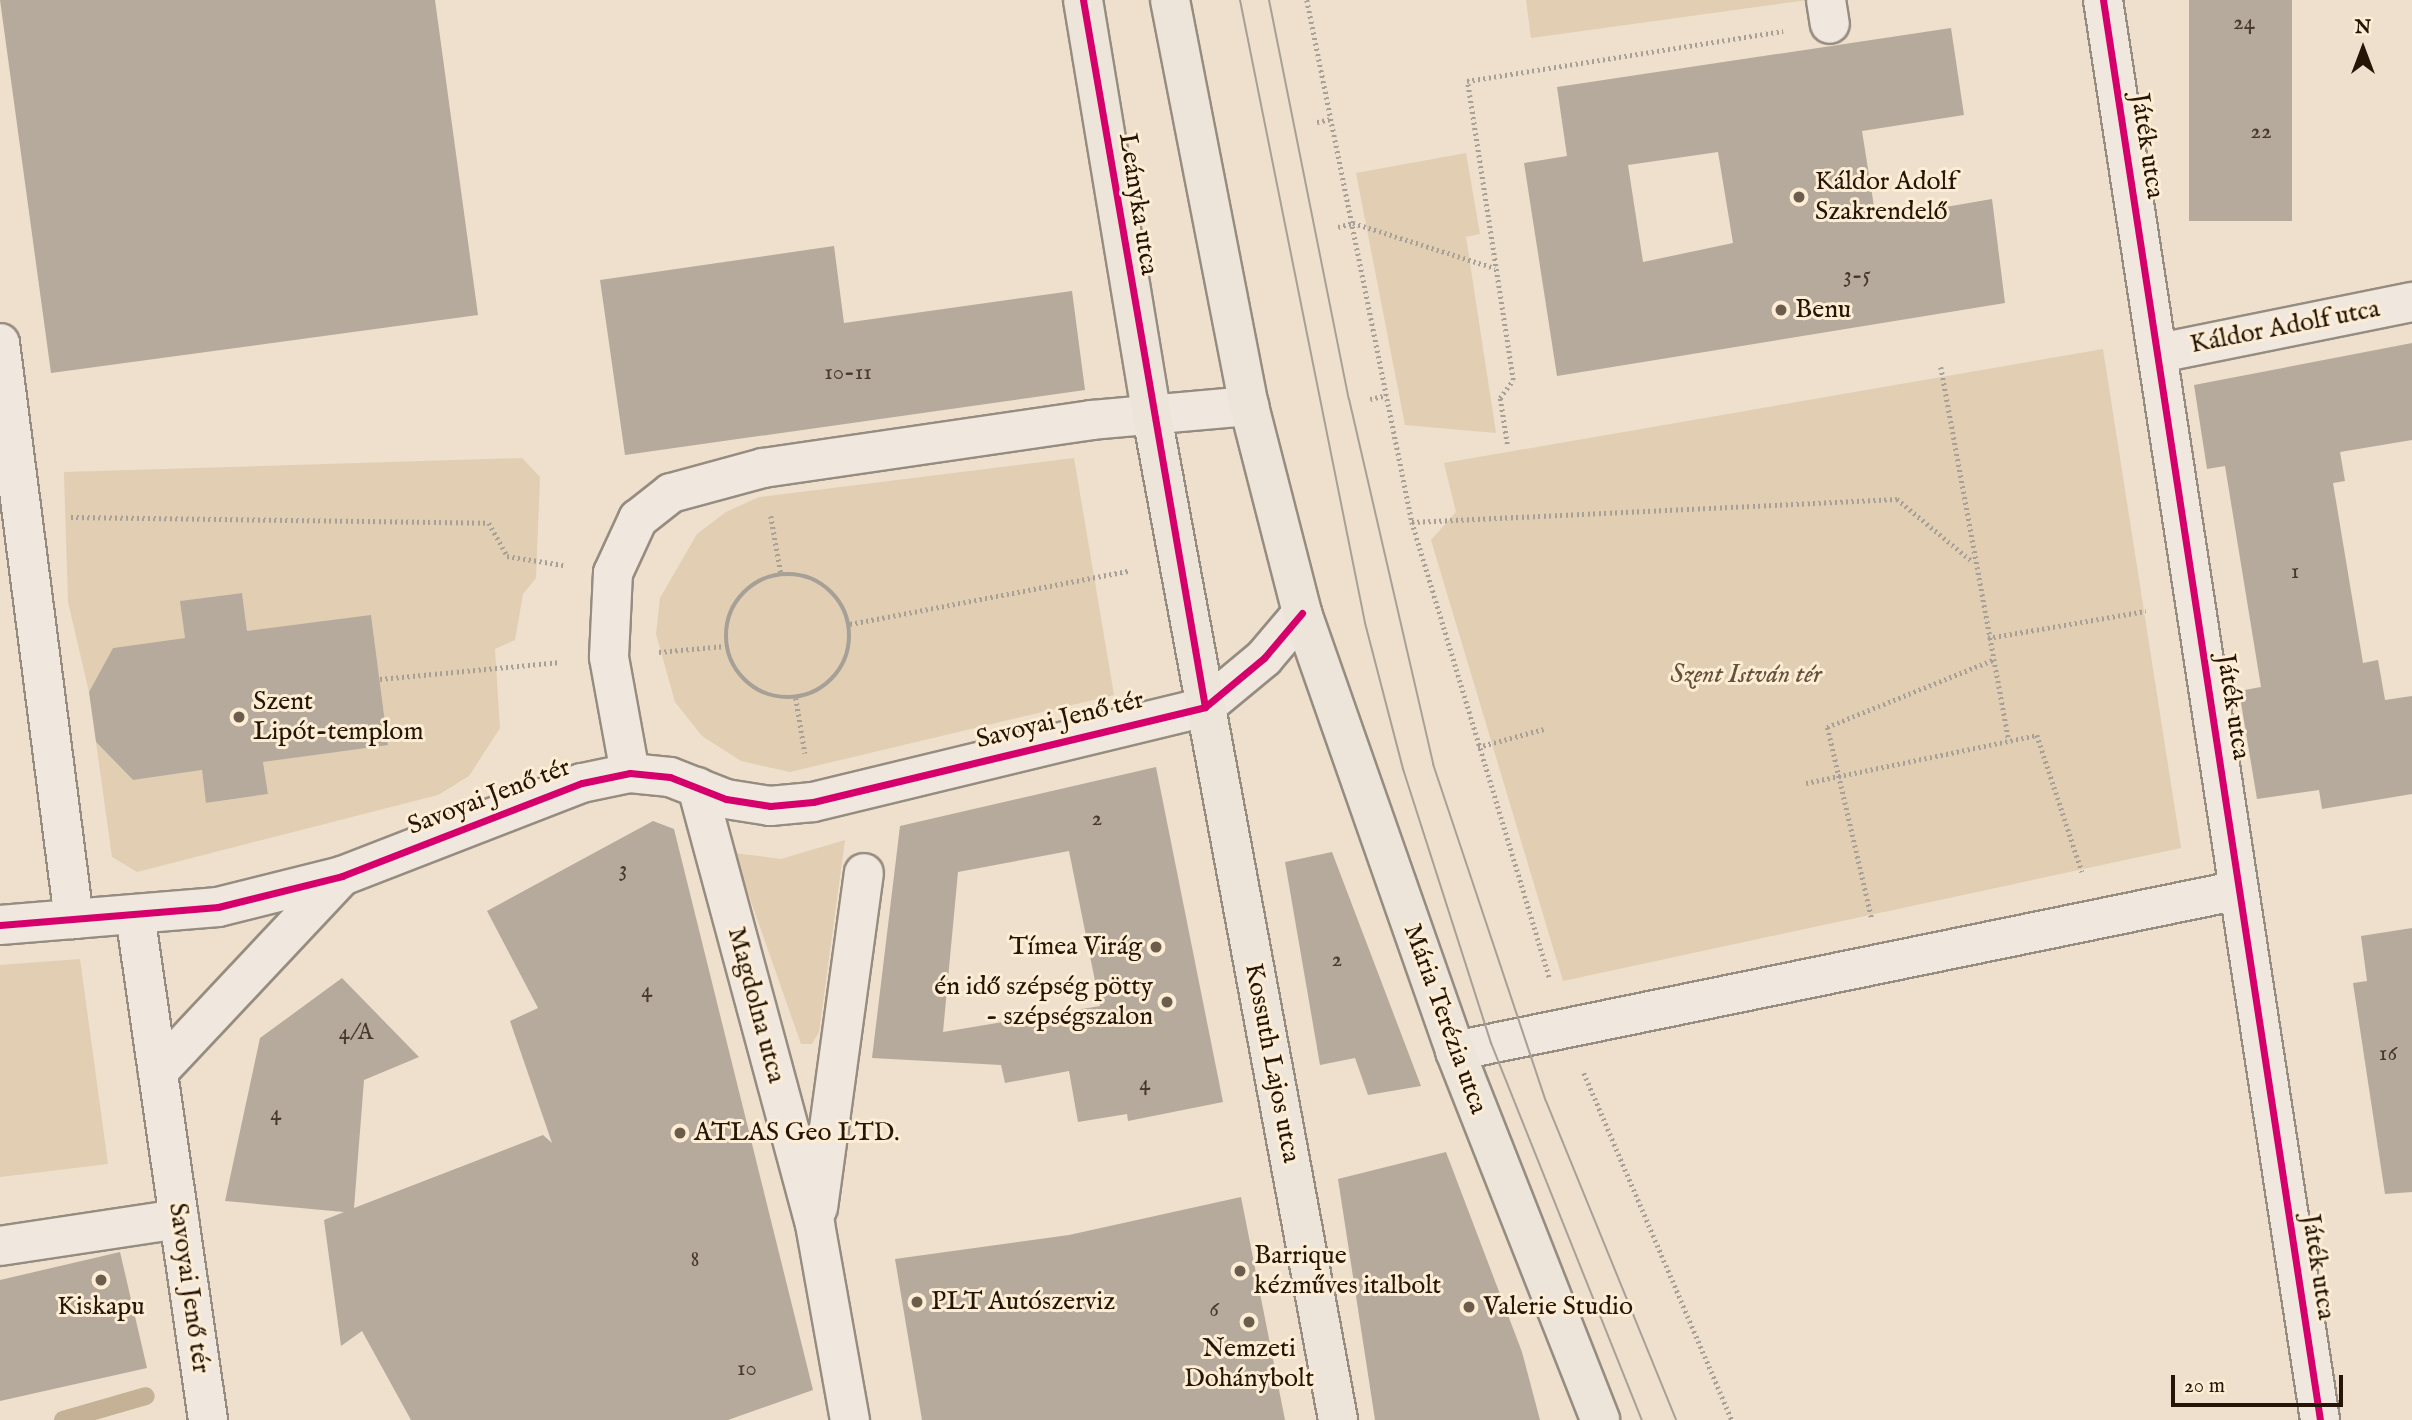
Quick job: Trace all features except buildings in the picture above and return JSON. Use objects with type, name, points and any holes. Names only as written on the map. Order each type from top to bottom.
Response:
[{"type":"main road","name":"Leányka utca","points":[[1083,0],[1152,416]]},
{"type":"main road","points":[[1170,0],[1249,406],[1302,612]]},
{"type":"main road","points":[[1152,416],[1205,707]]},
{"type":"main road","name":"Mária Terézia utca","points":[[1302,612],[1455,1051],[1600,1420]]},
{"type":"main road","name":"Kossuth Lajos utca","points":[[1205,707],[1338,1420]]},
{"type":"street","name":"Játék utca","points":[[2103,0],[2320,1420]]},
{"type":"street","name":"Káldor Adolf utca","points":[[2159,353],[2412,302]]},
{"type":"street","points":[[0,343],[9,469],[24,516],[74,919]]},
{"type":"street","points":[[629,773],[609,657],[613,573],[638,519],[671,493],[713,478],[1152,416],[1249,406]]},
{"type":"street","name":"Savoyai Jenő tér","points":[[0,925],[218,908],[342,876],[582,783],[629,773],[770,806],[813,802],[1205,707],[1264,658],[1302,612]]},
{"type":"street","name":"Magdolna utca","points":[[697,787],[816,1224],[850,1420]]},
{"type":"street","name":"Magdolna utca","points":[[816,1224],[864,873]]},
{"type":"street","name":"Savoyai Jenő tér","points":[[158,1072],[342,876]]},
{"type":"street","points":[[1455,1051],[1564,1026],[2239,890]]},
{"type":"street","name":"Savoyai Jenő tér","points":[[135,914],[208,1420]]},
{"type":"street","points":[[0,1246],[179,1219]]},
{"type":"path","points":[[1307,0],[1412,522],[1478,747],[1564,1026],[1732,1420]]},
{"type":"path","points":[[1507,444],[1500,398],[1513,380],[1467,81],[1828,12]]},
{"type":"path","points":[[1317,122],[1331,119]]},
{"type":"path","points":[[1338,227],[1353,223],[1495,268]]},
{"type":"path","points":[[1941,367],[1973,562],[2009,741]]},
{"type":"path","points":[[1370,398],[1387,395]]},
{"type":"path","points":[[1412,522],[1897,499],[1973,562]]},
{"type":"path","points":[[24,516],[489,523],[507,555],[613,573]]},
{"type":"path","points":[[850,624],[1178,562]]},
{"type":"path","points":[[780,574],[825,585],[850,624],[849,650],[839,673],[820,690],[796,698],[750,687],[725,646],[726,620],[737,598],[757,581],[780,574]]},
{"type":"path","points":[[1988,638],[2151,611],[2201,636]]},
{"type":"path","points":[[657,653],[725,646]]},
{"type":"path","points":[[1882,962],[1827,727],[1993,660]]},
{"type":"path","points":[[380,679],[502,668]]},
{"type":"path","points":[[1478,747],[1544,729]]},
{"type":"path","points":[[1806,783],[2038,735],[2097,918]]},
{"type":"green space","points":[[1526,0],[1808,0],[1531,38]]},
{"type":"green space","points":[[1466,153],[1480,234],[1466,237],[1496,433],[1405,425],[1356,173]]},
{"type":"green space","name":"Szent István tér","points":[[2103,349],[2181,848],[1563,981],[1431,540],[1456,512],[1444,463]]},
{"type":"green space","points":[[522,458],[540,477],[536,578],[523,594],[515,640],[495,649],[500,728],[469,776],[438,795],[137,872],[112,857],[96,742],[133,780],[202,770],[207,803],[268,794],[263,762],[388,744],[371,616],[247,631],[242,593],[181,601],[185,638],[113,648],[89,692],[68,602],[64,472]]},
{"type":"green space","points":[[1074,458],[1114,695],[790,772],[741,761],[702,736],[675,702],[656,634],[660,598],[697,534],[726,512],[759,497]]},
{"type":"green space","points":[[845,840],[819,1032],[812,1044],[801,1044],[734,853],[781,859]]},
{"type":"green space","points":[[80,959],[108,1164],[0,1177],[0,965]]},
{"type":"waterway","points":[[63,1420],[146,1396]]},
{"type":"tram line","points":[[1240,0],[1365,623],[1403,769],[1491,1043],[1642,1420]]},
{"type":"tram line","points":[[1269,0],[1349,399],[1433,764],[1546,1101],[1676,1420]]},
{"type":"cycle path","points":[[1083,0],[1205,707]]},
{"type":"cycle path","points":[[2103,0],[2320,1420]]},
{"type":"cycle path","points":[[0,925],[218,907],[342,876],[582,783],[630,773],[670,777],[726,799],[770,806],[813,802],[1205,707],[1264,658],[1302,613]]},
{"type":"place","name":"Káldor Adolf Szakrendelő","points":[[1799,197]]},
{"type":"place","name":"Benu","points":[[1781,310]]},
{"type":"place","name":"Szent Lipót-templom","points":[[239,717]]},
{"type":"place","name":"Tímea Virág","points":[[1156,947]]},
{"type":"place","name":"én idő szépség pötty - szépségszalon","points":[[1167,1002]]},
{"type":"place","name":"ATLAS Geo LTD.","points":[[680,1133]]},
{"type":"place","name":"Barrique kézműves italbolt","points":[[1240,1271]]},
{"type":"place","name":"Kiskapu","points":[[101,1280]]},
{"type":"place","name":"PLT Autószerviz","points":[[917,1302]]},
{"type":"place","name":"Valerie Studio","points":[[1469,1307]]},
{"type":"place","name":"Nemzeti Dohánybolt","points":[[1249,1322]]}]
